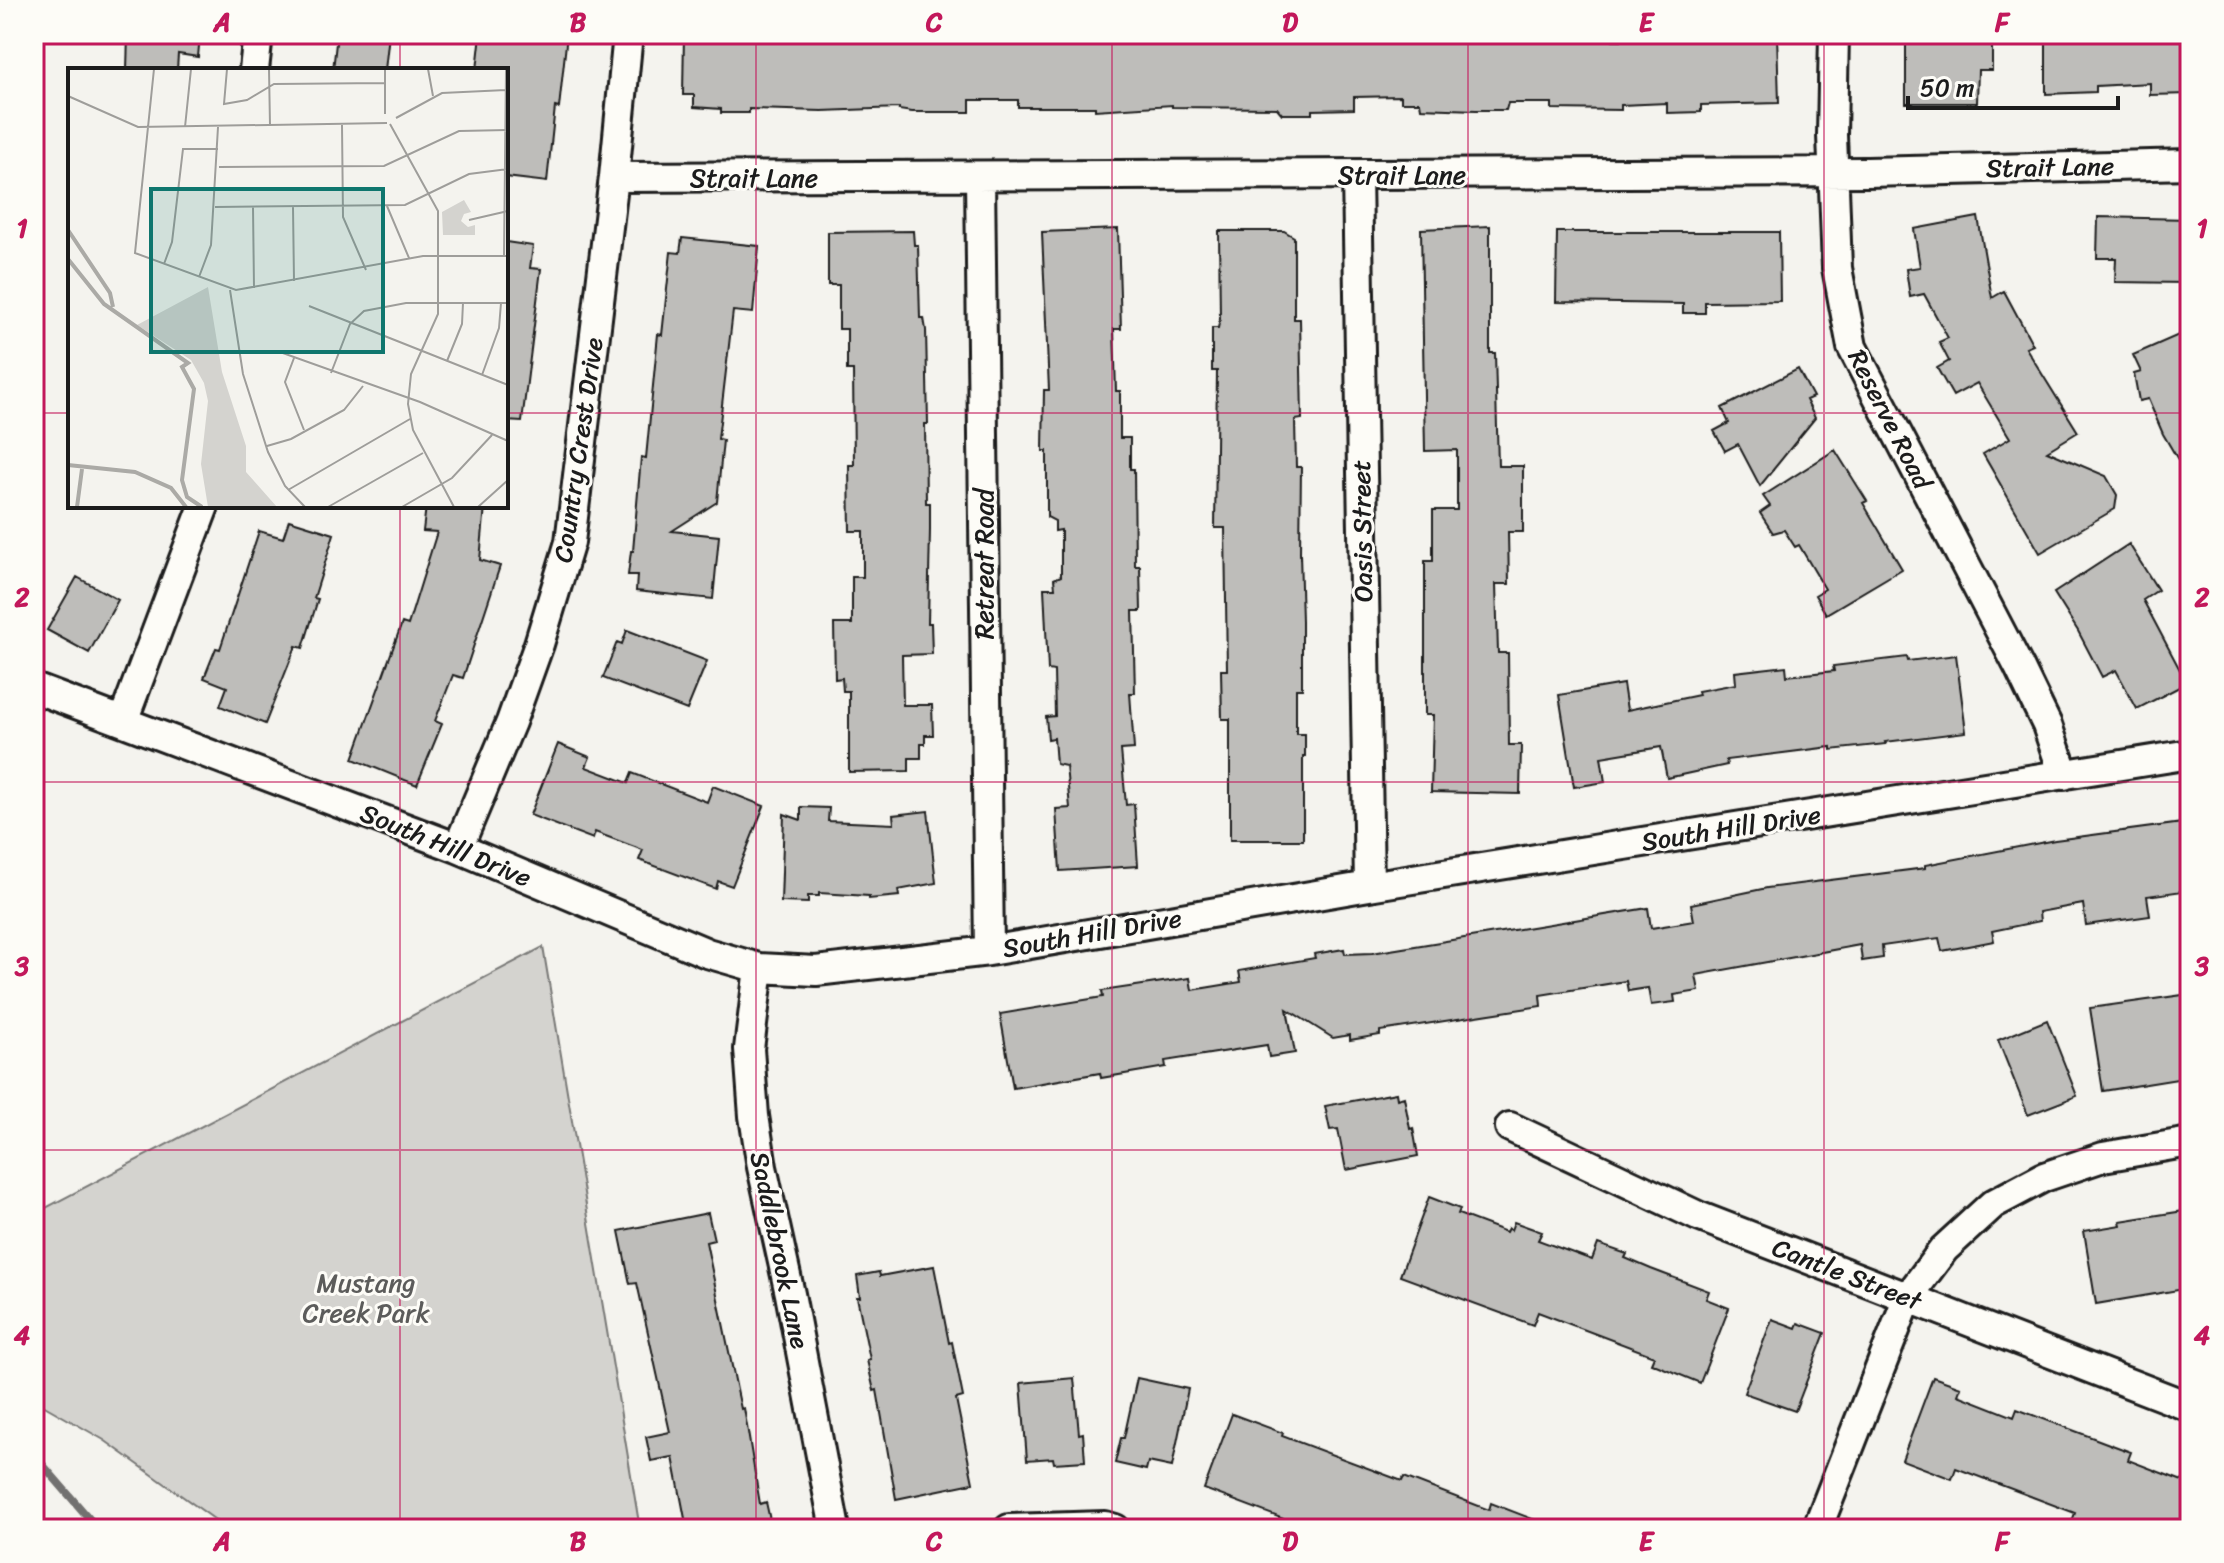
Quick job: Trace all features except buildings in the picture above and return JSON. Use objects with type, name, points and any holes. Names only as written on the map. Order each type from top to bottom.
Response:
[{"type":"street","points":[[254,68],[258,34]]},
{"type":"street","name":"Country Crest Drive","points":[[458,848],[511,722],[570,542],[628,34]]},
{"type":"street","name":"Reserve Road","points":[[1834,34],[1833,171],[1837,268],[1852,347],[2047,725],[2064,775]]},
{"type":"street","name":"Strait Lane","points":[[614,177],[1867,172],[2190,164]]},
{"type":"street","name":"Oasis Street","points":[[1357,175],[1369,886]]},
{"type":"street","name":"Retreat Road","points":[[980,177],[989,951]]},
{"type":"street","points":[[123,721],[203,508]]},
{"type":"street","name":"South Hill Drive","points":[[34,688],[458,848],[707,953],[759,968],[816,971],[989,951],[1369,886],[2190,754]]},
{"type":"street","name":"Saddlebrook Lane","points":[[759,968],[749,1049],[754,1116],[835,1529]]},
{"type":"street","name":"Cantle Street","points":[[1510,1127],[1698,1216],[2190,1407]]},
{"type":"street","points":[[1817,1529],[1908,1297],[1944,1249],[1993,1204],[2044,1177],[2103,1157],[2190,1142]]},
{"type":"street","points":[[1009,1529],[1105,1526],[1115,1529]]},
{"type":"green space","name":"Mustang Creek Park","points":[[543,947],[640,1529],[228,1529],[104,1440],[34,1400],[34,1214]]},
{"type":"waterway","points":[[34,1461],[43,1465],[93,1523],[108,1529]]}]
